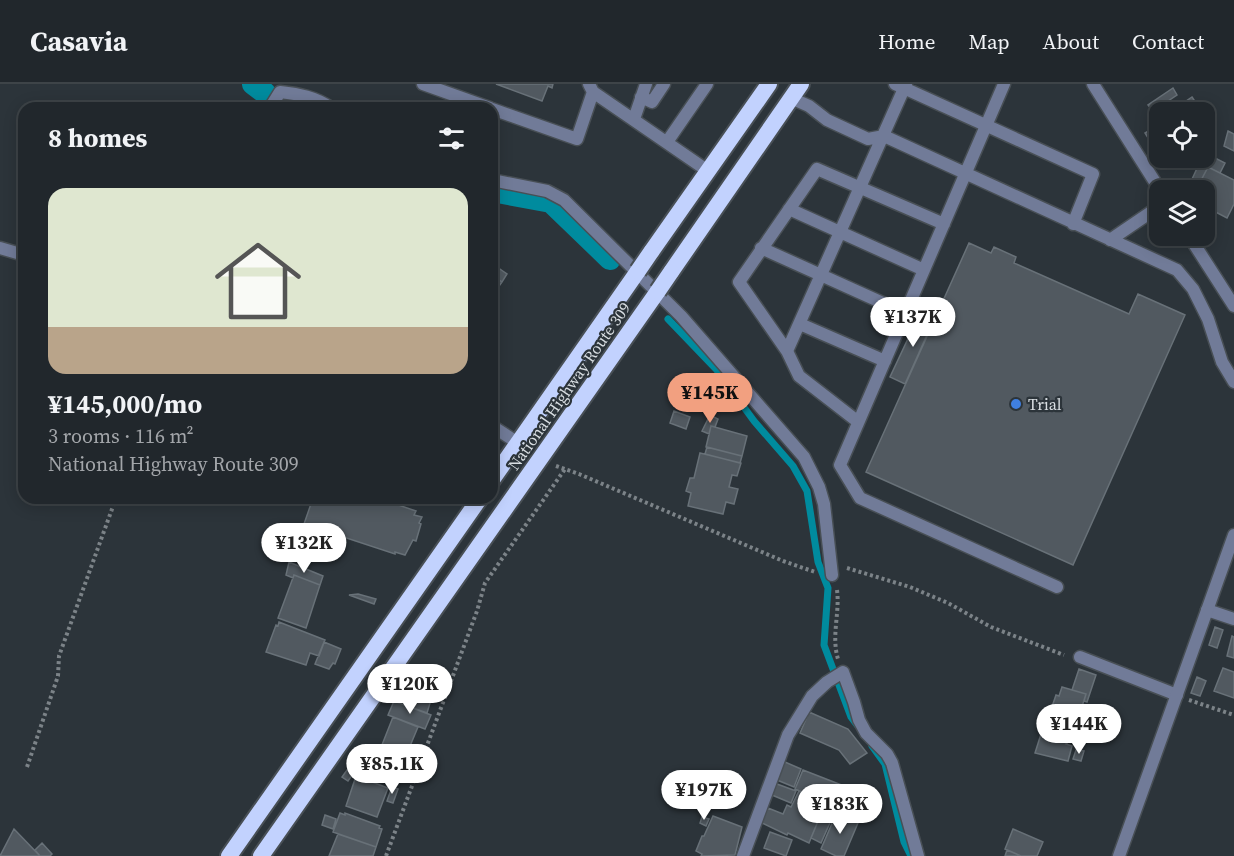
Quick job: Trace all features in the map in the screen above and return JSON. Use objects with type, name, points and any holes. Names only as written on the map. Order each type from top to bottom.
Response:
[{"type":"highway","name":"National Highway Route 309","points":[[498,471],[769,84]]},
{"type":"highway","name":"National Highway Route 309","points":[[261,856],[658,292],[801,84]]},
{"type":"highway","points":[[229,856],[476,504]]},
{"type":"street","points":[[423,84],[474,102]]},
{"type":"street","points":[[634,119],[646,84]]},
{"type":"street","points":[[641,97],[652,102],[664,84]]},
{"type":"street","points":[[672,146],[707,84]]},
{"type":"street","points":[[1004,84],[840,465],[860,498],[1057,587]]},
{"type":"street","points":[[1093,84],[1154,180]]},
{"type":"street","points":[[787,351],[839,231],[884,136],[902,85],[1093,174],[1073,224]]},
{"type":"street","points":[[498,111],[577,139],[591,88],[708,171]]},
{"type":"street","points":[[274,102],[280,92],[322,102]]},
{"type":"street","points":[[791,98],[809,105],[827,120],[868,140],[884,136],[1177,270],[1193,289],[1208,319],[1222,362],[1234,382]]},
{"type":"street","points":[[857,421],[799,376],[787,351],[739,282],[817,169],[944,224]]},
{"type":"street","points":[[498,181],[554,194],[564,200],[681,316],[804,457],[819,487],[824,504],[832,575]]},
{"type":"street","points":[[789,209],[924,270]]},
{"type":"street","points":[[1110,240],[1149,213]]},
{"type":"street","points":[[1195,246],[1234,306]]},
{"type":"street","points":[[0,248],[18,253]]},
{"type":"street","points":[[761,248],[905,313]]},
{"type":"street","points":[[800,324],[885,360]]},
{"type":"street","points":[[498,430],[518,443]]},
{"type":"street","points":[[1119,856],[1234,535]]},
{"type":"street","points":[[1207,610],[1234,619]]},
{"type":"street","points":[[1080,657],[1177,695]]},
{"type":"street","points":[[743,856],[788,735],[812,696],[827,682],[843,672],[859,720],[866,733],[887,754],[892,763],[918,856]]},
{"type":"path","points":[[386,856],[477,611],[485,583],[565,469],[783,561],[820,574],[838,575],[847,567],[891,580],[948,603],[992,627],[1064,655],[1080,657]]},
{"type":"path","points":[[27,767],[58,676],[59,656],[114,504]]},
{"type":"path","points":[[832,575],[838,591],[834,641],[843,672]]},
{"type":"path","points":[[1177,695],[1234,715]]},
{"type":"building","points":[[496,84],[553,84],[552,88],[548,86],[542,101]]},
{"type":"building","points":[[1173,88],[1177,95],[1166,102],[1152,102]]},
{"type":"building","points":[[1192,97],[1195,102],[1185,102]]},
{"type":"building","points":[[1228,131],[1234,134],[1234,151],[1224,146]]},
{"type":"building","points":[[1215,158],[1225,163],[1220,173],[1210,168],[1215,168]]},
{"type":"building","points":[[1197,168],[1207,169],[1201,180],[1192,180]]},
{"type":"building","points":[[1207,168],[1210,168],[1234,180],[1234,204],[1227,218],[1215,212],[1215,180],[1201,180]]},
{"type":"building","points":[[969,243],[991,253],[994,247],[1016,257],[1014,263],[1129,314],[1138,294],[1185,315],[1073,565],[866,472]]},
{"type":"building","points":[[498,268],[507,274],[502,282],[498,279]]},
{"type":"building","points":[[921,311],[935,317],[905,384],[890,377]]},
{"type":"building","points":[[674,411],[690,417],[686,429],[670,423]]},
{"type":"building","points":[[710,415],[718,419],[715,427],[711,426],[709,434],[702,431]]},
{"type":"building","points":[[711,426],[747,436],[742,456],[706,447]]},
{"type":"building","points":[[707,447],[742,456],[740,463],[705,454]]},
{"type":"building","points":[[700,453],[741,463],[737,476],[732,475],[729,487],[738,489],[734,504],[726,502],[723,514],[688,506],[691,493],[686,491],[690,478],[694,478]]},
{"type":"building","points":[[311,504],[396,504],[416,511],[414,515],[422,517],[416,541],[413,540],[405,555],[395,552],[395,554],[304,524]]},
{"type":"building","points":[[289,562],[323,576],[320,585],[294,575],[293,578],[286,575]]},
{"type":"building","points":[[294,575],[320,585],[306,628],[278,618]]},
{"type":"building","points":[[358,594],[376,599],[374,604],[349,595]]},
{"type":"building","points":[[279,622],[325,640],[319,656],[310,653],[306,665],[266,652]]},
{"type":"building","points":[[1215,627],[1223,630],[1217,648],[1209,645]]},
{"type":"building","points":[[1232,636],[1234,637],[1234,658],[1227,656]]},
{"type":"building","points":[[324,642],[341,649],[335,664],[333,663],[329,669],[315,664]]},
{"type":"building","points":[[1223,668],[1234,672],[1234,698],[1214,691]]},
{"type":"building","points":[[1079,669],[1096,675],[1087,702],[1084,701],[1086,694],[1072,690]]},
{"type":"building","points":[[439,672],[445,673],[443,678],[434,677],[434,675],[439,676]]},
{"type":"building","points":[[1197,677],[1206,681],[1200,696],[1191,693]]},
{"type":"building","points":[[410,682],[434,690],[427,713],[402,704]]},
{"type":"building","points":[[1062,687],[1086,694],[1072,738],[1044,730],[1056,695],[1059,696]]},
{"type":"building","points":[[394,701],[431,715],[425,729],[388,715]]},
{"type":"building","points":[[809,712],[848,729],[867,753],[850,764],[839,750],[800,733]]},
{"type":"building","points":[[393,717],[418,727],[400,770],[376,760]]},
{"type":"building","points":[[1076,726],[1081,728],[1077,738],[1072,737]]},
{"type":"building","points":[[1044,730],[1051,732],[1049,737],[1043,735]]},
{"type":"building","points":[[1041,734],[1072,746],[1068,761],[1035,753]]},
{"type":"building","points":[[1076,750],[1084,751],[1081,761],[1073,759]]},
{"type":"building","points":[[785,762],[801,769],[794,787],[777,780]]},
{"type":"building","points":[[352,763],[358,767],[348,781],[342,777]]},
{"type":"building","points":[[803,770],[844,786],[835,806],[795,789]]},
{"type":"building","points":[[356,776],[388,788],[377,817],[346,806]]},
{"type":"building","points":[[777,784],[796,791],[791,803],[772,795]]},
{"type":"building","points":[[392,787],[398,789],[393,803],[387,801]]},
{"type":"building","points":[[799,791],[826,802],[809,843],[762,823],[768,808],[783,814],[787,805],[791,807]]},
{"type":"building","points":[[826,802],[837,807],[821,843],[811,838]]},
{"type":"building","points":[[840,812],[848,815],[846,818],[858,823],[844,856],[836,856],[821,849],[836,814]]},
{"type":"building","points":[[340,813],[380,826],[379,828],[382,829],[376,847],[333,832]]},
{"type":"building","points":[[325,815],[336,819],[333,829],[322,825]]},
{"type":"building","points":[[713,816],[742,827],[735,855],[701,856],[702,854],[696,851]]},
{"type":"building","points":[[702,817],[709,819],[706,826],[700,823]]},
{"type":"building","points":[[14,829],[40,856],[0,856]]},
{"type":"building","points":[[1013,829],[1043,842],[1037,856],[1021,856],[1005,849]]},
{"type":"building","points":[[770,832],[792,840],[786,856],[764,848]]},
{"type":"building","points":[[338,834],[376,847],[373,856],[329,856]]},
{"type":"building","points":[[42,843],[52,854],[50,856],[40,856],[35,850]]},
{"type":"building","points":[[1007,850],[1021,856],[1005,856]]},
{"type":"waterway","points":[[253,84],[265,93]]},
{"type":"waterway","points":[[498,192],[551,202],[610,259]]},
{"type":"waterway","points":[[668,319],[716,369],[754,421],[793,466],[807,491],[818,562],[828,588],[824,645],[851,717],[857,725]]},
{"type":"waterway","points":[[872,746],[885,764],[904,842],[911,856]]},
{"type":"place","name":"Trial","points":[[1016,404]]}]
